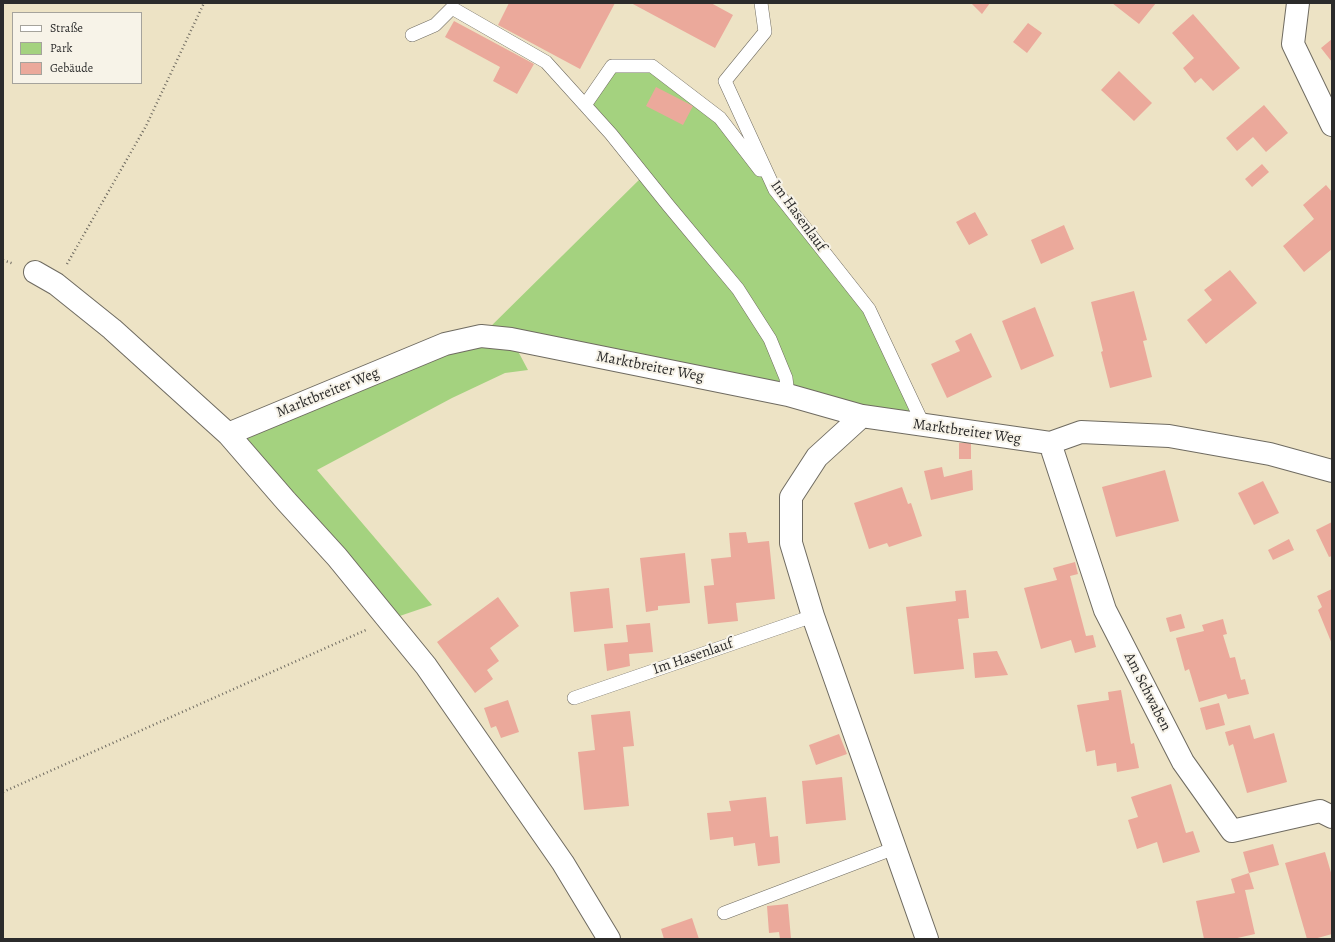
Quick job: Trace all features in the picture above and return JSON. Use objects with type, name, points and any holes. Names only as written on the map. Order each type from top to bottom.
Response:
[{"type":"street","points":[[1298,3],[1293,44],[1332,125]]},
{"type":"street","points":[[36,272],[56,284],[112,329],[228,434],[337,557],[426,666],[563,863],[609,939]]},
{"type":"street","name":"Marktbreiter Weg","points":[[228,434],[445,344],[481,336],[511,339],[788,395],[862,416],[924,426],[1050,443],[1081,432],[1169,436],[1270,454],[1332,471]]},
{"type":"street","points":[[862,416],[817,457],[791,497],[791,543],[813,616],[927,939]]},
{"type":"street","name":"Am Schwaben","points":[[1050,443],[1105,610],[1184,762],[1232,831],[1320,811],[1332,817]]},
{"type":"lane","name":"Im Hasenlauf","points":[[761,3],[766,32],[725,81],[775,190],[869,309],[924,426]]},
{"type":"lane","points":[[412,35],[435,25],[452,8],[546,62],[612,134],[738,290],[770,339],[786,378],[788,395]]},
{"type":"lane","points":[[585,104],[612,66],[652,66],[720,118],[775,190]]},
{"type":"lane","name":"Im Hasenlauf","points":[[574,698],[813,616]]},
{"type":"lane","points":[[724,913],[895,848]]},
{"type":"path","points":[[56,284],[146,126],[204,3]]},
{"type":"path","points":[[3,792],[388,620]]},
{"type":"green space","points":[[612,66],[652,66],[720,118],[869,309],[924,426],[512,340],[528,370],[505,373],[452,398],[317,470],[432,605],[388,620],[228,434],[481,336],[644,175],[585,105]]},
{"type":"building","points":[[509,3],[615,3],[580,69],[498,25]]},
{"type":"building","points":[[631,3],[711,3],[733,15],[715,48]]},
{"type":"building","points":[[971,3],[990,3],[982,14]]},
{"type":"building","points":[[1112,3],[1156,3],[1139,24]]},
{"type":"building","points":[[1193,14],[1240,68],[1213,91],[1201,78],[1195,83],[1183,68],[1194,58],[1172,33]]},
{"type":"building","points":[[454,21],[534,64],[517,94],[493,81],[500,67],[445,37]]},
{"type":"building","points":[[1028,23],[1042,33],[1027,53],[1013,42]]},
{"type":"building","points":[[1332,39],[1332,62],[1321,48]]},
{"type":"building","points":[[1119,71],[1152,103],[1134,121],[1101,90]]},
{"type":"building","points":[[656,87],[693,106],[683,125],[646,106]]},
{"type":"building","points":[[1264,105],[1288,133],[1266,152],[1253,137],[1237,151],[1226,138]]},
{"type":"building","points":[[1262,164],[1269,172],[1252,187],[1245,179]]},
{"type":"building","points":[[1326,185],[1332,192],[1332,249],[1304,272],[1283,246],[1314,219],[1303,205]]},
{"type":"building","points":[[975,212],[988,235],[969,245],[956,222]]},
{"type":"building","points":[[1064,225],[1074,249],[1041,264],[1031,240]]},
{"type":"building","points":[[1230,270],[1257,303],[1206,344],[1187,320],[1212,300],[1204,290]]},
{"type":"building","points":[[1134,291],[1147,340],[1143,341],[1152,377],[1110,388],[1091,302]]},
{"type":"building","points":[[1035,307],[1054,356],[1021,370],[1002,321]]},
{"type":"building","points":[[971,333],[992,377],[947,398],[931,364],[960,351],[955,341]]},
{"type":"building","points":[[959,443],[971,443],[971,459],[959,459]]},
{"type":"building","points":[[942,467],[944,477],[972,470],[973,490],[931,500],[924,471]]},
{"type":"building","points":[[1165,470],[1179,521],[1116,537],[1102,487]]},
{"type":"building","points":[[1263,481],[1279,513],[1254,525],[1238,493]]},
{"type":"building","points":[[902,487],[908,504],[911,503],[922,536],[889,547],[887,543],[869,549],[854,503]]},
{"type":"building","points":[[1332,522],[1332,556],[1329,557],[1316,530]]},
{"type":"building","points":[[746,532],[748,543],[769,541],[775,599],[736,603],[738,621],[708,624],[704,586],[714,585],[711,559],[731,557],[729,533]]},
{"type":"building","points":[[1289,539],[1294,550],[1273,560],[1268,550]]},
{"type":"building","points":[[685,553],[690,603],[658,606],[658,610],[646,612],[640,558]]},
{"type":"building","points":[[1075,562],[1078,574],[1070,576],[1086,636],[1093,635],[1096,647],[1075,653],[1071,640],[1041,649],[1024,588],[1057,580],[1053,568]]},
{"type":"building","points":[[609,588],[613,628],[574,632],[570,592]]},
{"type":"building","points":[[1332,589],[1332,644],[1318,610],[1322,607],[1317,596]]},
{"type":"building","points":[[966,590],[969,618],[958,619],[964,669],[914,674],[906,607],[956,601],[955,591]]},
{"type":"building","points":[[498,597],[519,626],[490,648],[499,661],[487,670],[493,679],[475,693],[437,642]]},
{"type":"building","points":[[1181,614],[1185,628],[1170,632],[1166,618]]},
{"type":"building","points":[[1223,619],[1227,634],[1223,635],[1230,658],[1235,657],[1241,680],[1245,679],[1249,694],[1228,699],[1226,694],[1199,702],[1189,669],[1185,671],[1176,638],[1204,631],[1202,625]]},
{"type":"building","points":[[650,623],[653,652],[629,654],[630,666],[607,671],[604,644],[628,642],[626,625]]},
{"type":"building","points":[[997,651],[1008,675],[975,678],[973,653]]},
{"type":"building","points":[[1121,690],[1131,744],[1134,743],[1139,768],[1117,772],[1116,763],[1097,766],[1095,750],[1086,752],[1077,705],[1109,700],[1108,692]]},
{"type":"building","points":[[508,700],[519,732],[501,738],[496,726],[491,728],[484,708]]},
{"type":"building","points":[[1219,703],[1225,725],[1206,730],[1200,708]]},
{"type":"building","points":[[630,711],[634,746],[623,747],[629,806],[584,810],[578,752],[595,750],[591,715]]},
{"type":"building","points":[[1250,725],[1254,739],[1274,733],[1287,782],[1247,793],[1233,744],[1229,746],[1225,732]]},
{"type":"building","points":[[839,734],[847,754],[816,765],[809,745]]},
{"type":"building","points":[[842,777],[846,820],[806,824],[802,781]]},
{"type":"building","points":[[1171,784],[1186,833],[1193,831],[1200,852],[1163,863],[1157,842],[1137,849],[1128,820],[1138,817],[1131,797]]},
{"type":"building","points":[[766,797],[770,837],[778,836],[780,863],[758,866],[755,843],[734,846],[733,837],[710,840],[707,813],[731,811],[729,801]]},
{"type":"building","points":[[1273,844],[1279,865],[1249,873],[1243,852]]},
{"type":"building","points":[[1325,852],[1332,876],[1332,934],[1314,939],[1307,939],[1285,863]]},
{"type":"building","points":[[1249,873],[1254,889],[1245,890],[1255,934],[1233,939],[1204,939],[1196,901],[1235,893],[1231,879]]},
{"type":"building","points":[[788,904],[791,939],[780,939],[779,932],[769,933],[767,906]]},
{"type":"building","points":[[692,918],[699,939],[664,939],[661,929]]}]
